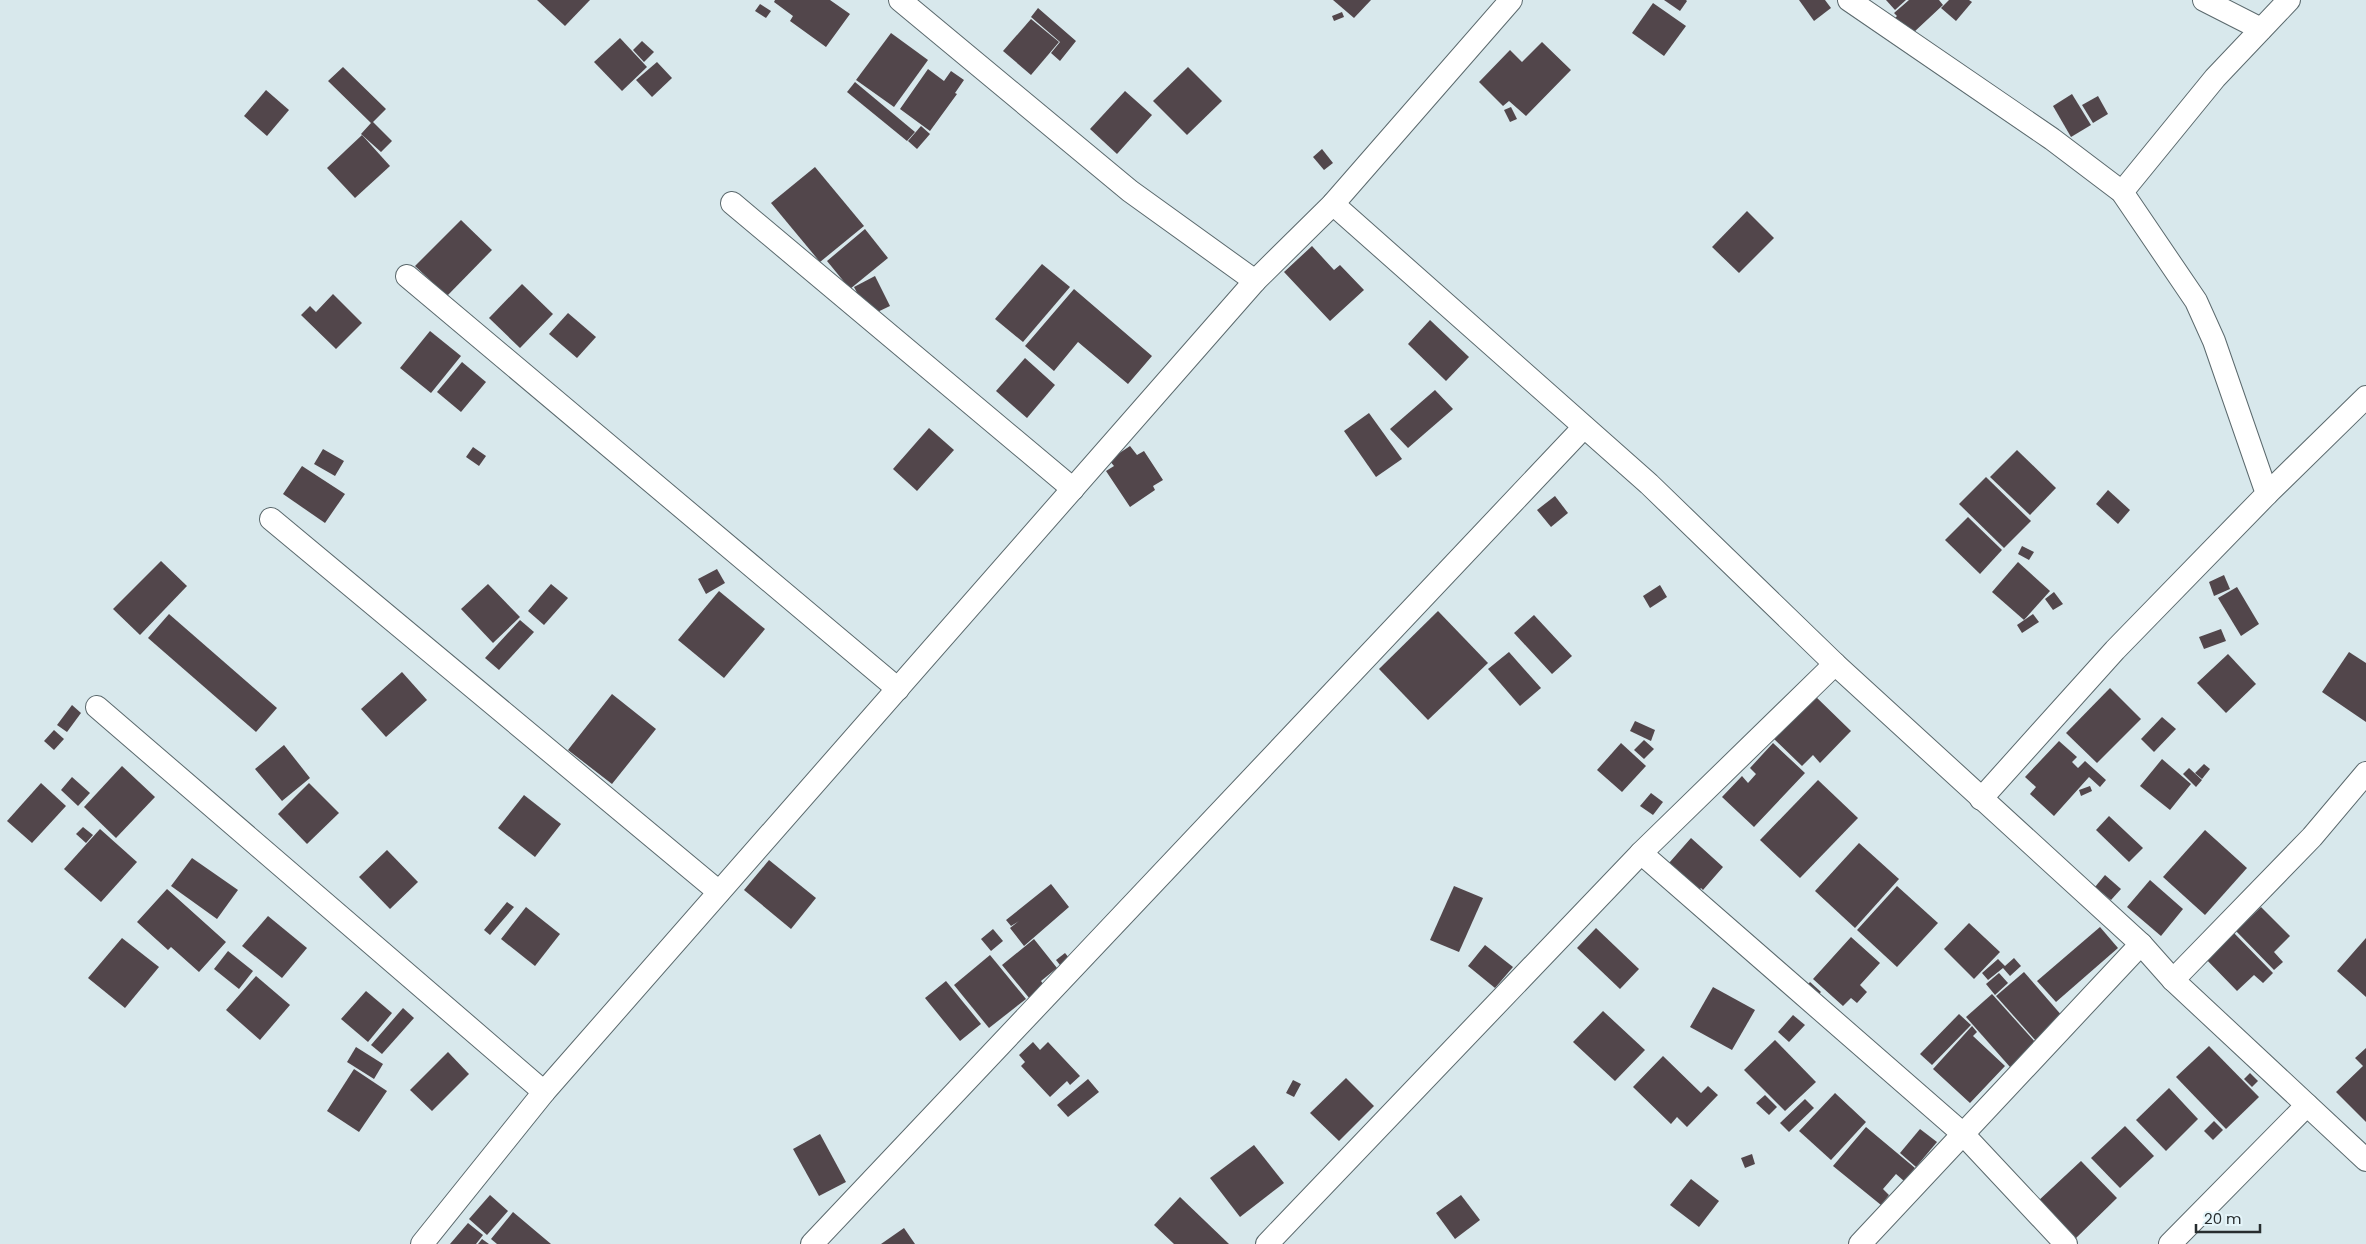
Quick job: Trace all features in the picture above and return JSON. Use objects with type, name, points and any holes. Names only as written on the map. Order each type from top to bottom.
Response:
[{"type":"street","points":[[900,0],[1130,192],[1255,281]]},
{"type":"street","points":[[422,1244],[544,1092],[719,892],[1255,281],[1333,204],[1511,0]]},
{"type":"street","points":[[1849,0],[2052,139],[2122,192],[2196,301],[2214,341],[2267,494]]},
{"type":"street","points":[[2204,0],[2261,29]]},
{"type":"street","points":[[2122,192],[2183,114],[2289,0]]},
{"type":"street","points":[[732,203],[1073,489]]},
{"type":"street","points":[[1333,204],[1649,484],[1834,664],[2141,944],[2173,980],[2366,1160]]},
{"type":"street","points":[[407,276],[898,689]]},
{"type":"street","points":[[1981,799],[2115,650],[2267,494],[2366,397]]},
{"type":"street","points":[[812,1244],[1584,427]]},
{"type":"street","points":[[271,519],[719,892]]},
{"type":"street","points":[[1267,1244],[1641,853],[1834,664]]},
{"type":"street","points":[[97,707],[544,1092]]},
{"type":"street","points":[[2173,980],[2312,837],[2366,773]]},
{"type":"street","points":[[1641,853],[1962,1134],[2066,1244]]},
{"type":"street","points":[[1860,1244],[2141,944]]},
{"type":"street","points":[[2170,1244],[2307,1105]]},
{"type":"building","points":[[537,0],[590,0],[565,26]]},
{"type":"building","points":[[775,0],[830,0],[850,14],[826,47],[790,21],[793,16],[774,2]]},
{"type":"building","points":[[1333,0],[1371,0],[1354,18]]},
{"type":"building","points":[[1664,0],[1686,0],[1687,1],[1680,11]]},
{"type":"building","points":[[1799,0],[1825,0],[1831,8],[1814,21]]},
{"type":"building","points":[[1886,0],[1906,0],[1895,10]]},
{"type":"building","points":[[1909,0],[1939,0],[1943,5],[1913,33],[1906,25],[1900,31],[1891,22],[1897,16],[1894,13]]},
{"type":"building","points":[[1949,0],[1969,0],[1972,2],[1956,21],[1941,8]]},
{"type":"building","points":[[1653,3],[1686,26],[1664,56],[1632,33]]},
{"type":"building","points":[[760,4],[771,11],[766,18],[755,11]]},
{"type":"building","points":[[1038,8],[1076,41],[1060,61],[1051,53],[1060,42],[1031,17]]},
{"type":"building","points":[[1342,12],[1344,17],[1334,21],[1332,16]]},
{"type":"building","points":[[1031,19],[1059,42],[1031,75],[1003,51]]},
{"type":"building","points":[[891,33],[928,60],[894,107],[856,80]]},
{"type":"building","points":[[620,38],[647,67],[622,91],[594,62]]},
{"type":"building","points":[[642,41],[654,52],[644,62],[633,50]]},
{"type":"building","points":[[1542,42],[1571,70],[1526,116],[1509,101],[1503,106],[1479,82],[1510,50],[1522,62]]},
{"type":"building","points":[[657,62],[672,78],[652,97],[636,80]]},
{"type":"building","points":[[343,67],[386,109],[373,122],[392,141],[381,152],[361,134],[371,123],[328,81]]},
{"type":"building","points":[[1188,67],[1222,101],[1187,135],[1153,101]]},
{"type":"building","points":[[928,69],[944,81],[951,71],[964,80],[955,93],[957,94],[930,131],[900,109]]},
{"type":"building","points":[[855,82],[915,132],[907,141],[847,92]]},
{"type":"building","points":[[266,90],[289,110],[267,136],[244,116]]},
{"type":"building","points":[[1125,91],[1152,115],[1117,154],[1090,129]]},
{"type":"building","points":[[2072,94],[2091,125],[2071,137],[2053,106]]},
{"type":"building","points":[[2098,96],[2108,114],[2093,123],[2082,105]]},
{"type":"building","points":[[1511,107],[1517,119],[1510,122],[1504,110]]},
{"type":"building","points":[[921,126],[930,134],[917,149],[908,141]]},
{"type":"building","points":[[362,135],[390,166],[355,198],[327,168]]},
{"type":"building","points":[[1322,149],[1333,163],[1324,170],[1313,157]]},
{"type":"building","points":[[815,167],[864,226],[820,262],[771,203]]},
{"type":"building","points":[[1747,211],[1774,238],[1739,273],[1712,247]]},
{"type":"building","points":[[461,220],[492,250],[447,296],[415,266]]},
{"type":"building","points":[[865,229],[888,258],[850,289],[827,261]]},
{"type":"building","points":[[1312,246],[1334,270],[1340,265],[1364,290],[1330,321],[1284,272]]},
{"type":"building","points":[[1042,264],[1070,287],[1023,342],[995,319]]},
{"type":"building","points":[[875,276],[890,306],[869,316],[854,287]]},
{"type":"building","points":[[522,284],[553,314],[520,348],[489,318]]},
{"type":"building","points":[[1074,289],[1152,356],[1128,384],[1078,342],[1054,371],[1025,346]]},
{"type":"building","points":[[333,294],[362,323],[336,349],[301,315],[310,306],[316,312]]},
{"type":"building","points":[[568,313],[596,337],[577,358],[549,334]]},
{"type":"building","points":[[1430,320],[1469,357],[1446,381],[1408,344]]},
{"type":"building","points":[[430,331],[461,356],[431,393],[400,368]]},
{"type":"building","points":[[1025,358],[1055,385],[1027,418],[996,391]]},
{"type":"building","points":[[462,362],[486,382],[461,412],[437,392]]},
{"type":"building","points":[[1435,390],[1453,409],[1408,448],[1390,429]]},
{"type":"building","points":[[1369,413],[1402,459],[1376,477],[1344,431]]},
{"type":"building","points":[[929,428],[954,450],[917,491],[893,469]]},
{"type":"building","points":[[1130,446],[1137,455],[1144,451],[1163,480],[1153,486],[1155,490],[1130,507],[1106,471],[1114,466],[1109,460]]},
{"type":"building","points":[[473,447],[486,456],[479,466],[466,457]]},
{"type":"building","points":[[323,449],[344,461],[335,476],[314,464]]},
{"type":"building","points":[[2017,450],[2056,488],[2030,515],[1990,477]]},
{"type":"building","points":[[302,466],[345,494],[325,523],[283,494]]},
{"type":"building","points":[[1986,477],[2031,521],[2004,548],[1959,504]]},
{"type":"building","points":[[2108,490],[2130,510],[2118,524],[2096,504]]},
{"type":"building","points":[[1555,496],[1568,513],[1551,527],[1537,510]]},
{"type":"building","points":[[1968,517],[2002,550],[1980,574],[1945,540]]},
{"type":"building","points":[[2022,546],[2034,552],[2029,560],[2018,554]]},
{"type":"building","points":[[161,561],[187,586],[140,635],[113,609]]},
{"type":"building","points":[[2018,562],[2050,591],[2024,620],[1992,592]]},
{"type":"building","points":[[717,569],[725,583],[706,594],[698,579]]},
{"type":"building","points":[[2224,575],[2230,589],[2214,596],[2209,582]]},
{"type":"building","points":[[488,584],[520,617],[493,643],[461,609]]},
{"type":"building","points":[[551,584],[568,598],[544,625],[528,611]]},
{"type":"building","points":[[1660,585],[1667,597],[1650,608],[1643,596]]},
{"type":"building","points":[[2237,587],[2259,624],[2241,636],[2218,598]]},
{"type":"building","points":[[719,591],[765,629],[724,678],[678,640]]},
{"type":"building","points":[[2054,592],[2063,604],[2053,610],[2045,599]]},
{"type":"building","points":[[1438,611],[1488,663],[1428,720],[1379,669]]},
{"type":"building","points":[[169,614],[277,708],[256,732],[148,638]]},
{"type":"building","points":[[2033,614],[2039,622],[2022,633],[2017,625]]},
{"type":"building","points":[[1534,615],[1572,656],[1552,674],[1514,633]]},
{"type":"building","points":[[520,620],[534,632],[499,670],[485,658]]},
{"type":"building","points":[[2221,629],[2226,641],[2204,649],[2199,637]]},
{"type":"building","points":[[1509,652],[1541,688],[1520,706],[1488,669]]},
{"type":"building","points":[[2349,652],[2366,663],[2366,722],[2322,692]]},
{"type":"building","points":[[2228,654],[2256,684],[2226,713],[2197,683]]},
{"type":"building","points":[[402,672],[427,700],[386,737],[361,709]]},
{"type":"building","points":[[2110,688],[2141,719],[2097,763],[2066,733]]},
{"type":"building","points":[[612,694],[656,729],[612,784],[568,750]]},
{"type":"building","points":[[1813,694],[1851,731],[1820,763],[1813,755],[1802,766],[1772,737]]},
{"type":"building","points":[[72,705],[81,713],[67,732],[57,725]]},
{"type":"building","points":[[2162,717],[2176,729],[2154,752],[2141,739]]},
{"type":"building","points":[[1635,721],[1655,730],[1651,741],[1630,731]]},
{"type":"building","points":[[54,730],[64,739],[54,750],[44,741]]},
{"type":"building","points":[[1644,740],[1654,749],[1644,759],[1634,750]]},
{"type":"building","points":[[2059,741],[2077,757],[2072,762],[2078,768],[2085,761],[2106,780],[2100,787],[2089,777],[2054,816],[2030,794],[2036,787],[2025,777]]},
{"type":"building","points":[[1621,743],[1646,766],[1622,792],[1597,770]]},
{"type":"building","points":[[1773,743],[1805,773],[1754,827],[1722,797],[1742,776],[1748,783],[1756,774],[1750,768]]},
{"type":"building","points":[[284,745],[310,778],[282,801],[255,769]]},
{"type":"building","points":[[2162,759],[2191,784],[2170,810],[2140,786]]},
{"type":"building","points":[[2204,764],[2210,769],[2202,779],[2195,773]]},
{"type":"building","points":[[122,766],[155,797],[116,838],[84,807]]},
{"type":"building","points":[[2189,768],[2202,780],[2196,787],[2183,774]]},
{"type":"building","points":[[72,777],[90,793],[78,806],[61,790]]},
{"type":"building","points":[[1818,780],[1858,818],[1800,878],[1760,840]]},
{"type":"building","points":[[41,783],[66,806],[32,843],[7,821]]},
{"type":"building","points":[[309,783],[339,813],[307,844],[278,814]]},
{"type":"building","points":[[2090,786],[2092,791],[2081,796],[2079,790]]},
{"type":"building","points":[[1651,793],[1663,802],[1653,815],[1640,806]]},
{"type":"building","points":[[524,795],[561,824],[535,857],[498,828]]},
{"type":"building","points":[[2109,816],[2143,848],[2129,862],[2096,830]]},
{"type":"building","points":[[83,827],[93,835],[86,843],[76,834]]},
{"type":"building","points":[[100,829],[137,862],[101,902],[64,869]]},
{"type":"building","points":[[2205,830],[2247,868],[2205,915],[2163,877]]},
{"type":"building","points":[[1691,838],[1723,867],[1703,890],[1701,888],[1694,896],[1669,863]]},
{"type":"building","points":[[1859,843],[1899,879],[1855,928],[1815,891]]},
{"type":"building","points":[[387,850],[418,882],[390,909],[359,877]]},
{"type":"building","points":[[192,858],[238,890],[217,919],[171,886]]},
{"type":"building","points":[[769,860],[816,898],[791,929],[744,890]]},
{"type":"building","points":[[2105,875],[2121,889],[2111,900],[2095,887]]},
{"type":"building","points":[[2150,880],[2183,909],[2161,936],[2127,907]]},
{"type":"building","points":[[1051,884],[1069,907],[1024,946],[1010,928],[1019,921],[1011,926],[1006,920]]},
{"type":"building","points":[[1454,886],[1483,898],[1459,952],[1430,940]]},
{"type":"building","points":[[1897,886],[1938,923],[1897,967],[1857,930]]},
{"type":"building","points":[[167,889],[226,942],[199,972],[171,947],[168,950],[137,922]]},
{"type":"building","points":[[507,902],[514,907],[490,935],[484,930]]},
{"type":"building","points":[[526,907],[560,934],[535,966],[501,939]]},
{"type":"building","points":[[2261,907],[2290,936],[2274,952],[2283,962],[2274,970],[2236,931]]},
{"type":"building","points":[[268,916],[307,948],[282,978],[242,946]]},
{"type":"building","points":[[1969,923],[2000,952],[1974,979],[1944,949]]},
{"type":"building","points":[[2100,927],[2118,948],[2056,1002],[2037,981]]},
{"type":"building","points":[[1596,928],[1639,969],[1620,989],[1577,948]]},
{"type":"building","points":[[993,929],[1003,941],[991,951],[981,939]]},
{"type":"building","points":[[2234,933],[2273,973],[2263,983],[2254,975],[2237,991],[2203,956],[2225,942]]},
{"type":"building","points":[[1851,937],[1880,963],[1860,985],[1867,992],[1857,1003],[1851,998],[1843,1006],[1813,979]]},
{"type":"building","points":[[122,938],[159,967],[125,1008],[88,978]]},
{"type":"building","points":[[2366,938],[2366,997],[2337,971]]},
{"type":"building","points":[[1034,939],[1057,968],[1041,981],[1045,987],[1030,999],[1002,965]]},
{"type":"building","points":[[1485,945],[1513,967],[1495,988],[1468,966]]},
{"type":"building","points":[[228,951],[253,971],[239,989],[214,969]]},
{"type":"building","points":[[1065,953],[1073,963],[1064,970],[1056,960]]},
{"type":"building","points":[[990,955],[1026,999],[989,1028],[954,985]]},
{"type":"building","points":[[2014,958],[2021,966],[2010,976],[2003,968],[1988,980],[1982,973],[1998,959],[2005,966]]},
{"type":"building","points":[[2024,972],[2063,1017],[2036,1041],[1996,996]]},
{"type":"building","points":[[1999,973],[2008,983],[1995,995],[1986,984]]},
{"type":"building","points":[[256,976],[290,1005],[260,1040],[226,1010]]},
{"type":"building","points":[[946,981],[981,1024],[960,1041],[925,998]]},
{"type":"building","points":[[1810,982],[1821,992],[1812,1001],[1802,991]]},
{"type":"building","points":[[1713,987],[1755,1010],[1732,1050],[1690,1027]]},
{"type":"building","points":[[366,991],[392,1013],[368,1042],[341,1019]]},
{"type":"building","points":[[1992,994],[2036,1043],[2010,1067],[1966,1017]]},
{"type":"building","points":[[403,1008],[414,1018],[382,1054],[371,1045]]},
{"type":"building","points":[[1603,1011],[1645,1050],[1615,1081],[1573,1042]]},
{"type":"building","points":[[1959,1014],[1971,1025],[1932,1065],[1920,1054]]},
{"type":"building","points":[[1793,1015],[1805,1025],[1789,1042],[1778,1032]]},
{"type":"building","points":[[1972,1026],[1977,1032],[1973,1036],[2005,1066],[1970,1103],[1933,1069]]},
{"type":"building","points":[[1775,1040],[1816,1082],[1785,1111],[1744,1070]]},
{"type":"building","points":[[1033,1042],[1040,1050],[1048,1042],[1080,1076],[1070,1085],[1067,1081],[1050,1097],[1021,1066],[1025,1062],[1019,1055]]},
{"type":"building","points":[[2209,1046],[2259,1097],[2226,1129],[2176,1077]]},
{"type":"building","points":[[356,1047],[383,1064],[374,1079],[347,1062]]},
{"type":"building","points":[[2366,1048],[2366,1122],[2336,1092],[2363,1066],[2355,1058]]},
{"type":"building","points":[[448,1052],[469,1074],[432,1111],[410,1090]]},
{"type":"building","points":[[1663,1056],[1701,1093],[1708,1086],[1718,1095],[1687,1127],[1677,1117],[1671,1124],[1633,1087]]},
{"type":"building","points":[[354,1069],[387,1091],[359,1132],[327,1111]]},
{"type":"building","points":[[2250,1073],[2258,1081],[2252,1087],[2244,1079]]},
{"type":"building","points":[[1346,1078],[1374,1106],[1339,1141],[1310,1113]]},
{"type":"building","points":[[1088,1079],[1099,1092],[1068,1117],[1057,1105]]},
{"type":"building","points":[[1293,1080],[1301,1084],[1294,1097],[1286,1093]]},
{"type":"building","points":[[2169,1088],[2198,1119],[2166,1151],[2136,1120]]},
{"type":"building","points":[[1835,1093],[1866,1122],[1831,1160],[1799,1131]]},
{"type":"building","points":[[1765,1095],[1777,1107],[1769,1115],[1756,1103]]},
{"type":"building","points":[[1805,1099],[1814,1108],[1789,1132],[1780,1123]]},
{"type":"building","points":[[2214,1121],[2223,1130],[2213,1140],[2204,1131]]},
{"type":"building","points":[[2125,1126],[2154,1156],[2120,1188],[2091,1158]]},
{"type":"building","points":[[1866,1127],[1915,1168],[1904,1181],[1896,1174],[1883,1189],[1889,1195],[1881,1205],[1833,1166]]},
{"type":"building","points":[[1920,1129],[1937,1142],[1916,1167],[1900,1153]]},
{"type":"building","points":[[820,1134],[846,1182],[819,1196],[793,1149]]},
{"type":"building","points":[[1254,1145],[1284,1183],[1240,1217],[1210,1178]]},
{"type":"building","points":[[1752,1154],[1755,1164],[1745,1168],[1741,1158]]},
{"type":"building","points":[[2081,1161],[2117,1198],[2074,1240],[2037,1202]]},
{"type":"building","points":[[1691,1179],[1719,1201],[1699,1227],[1670,1205]]},
{"type":"building","points":[[490,1195],[508,1211],[487,1235],[469,1219]]},
{"type":"building","points":[[1461,1195],[1480,1220],[1455,1239],[1436,1213]]},
{"type":"building","points":[[1180,1197],[1229,1244],[1174,1244],[1154,1225]]},
{"type":"building","points":[[513,1212],[551,1244],[497,1244],[491,1239]]},
{"type":"building","points":[[468,1223],[483,1235],[476,1244],[450,1244]]},
{"type":"building","points":[[904,1228],[915,1244],[881,1244]]},
{"type":"building","points":[[482,1239],[489,1244],[478,1244]]}]
